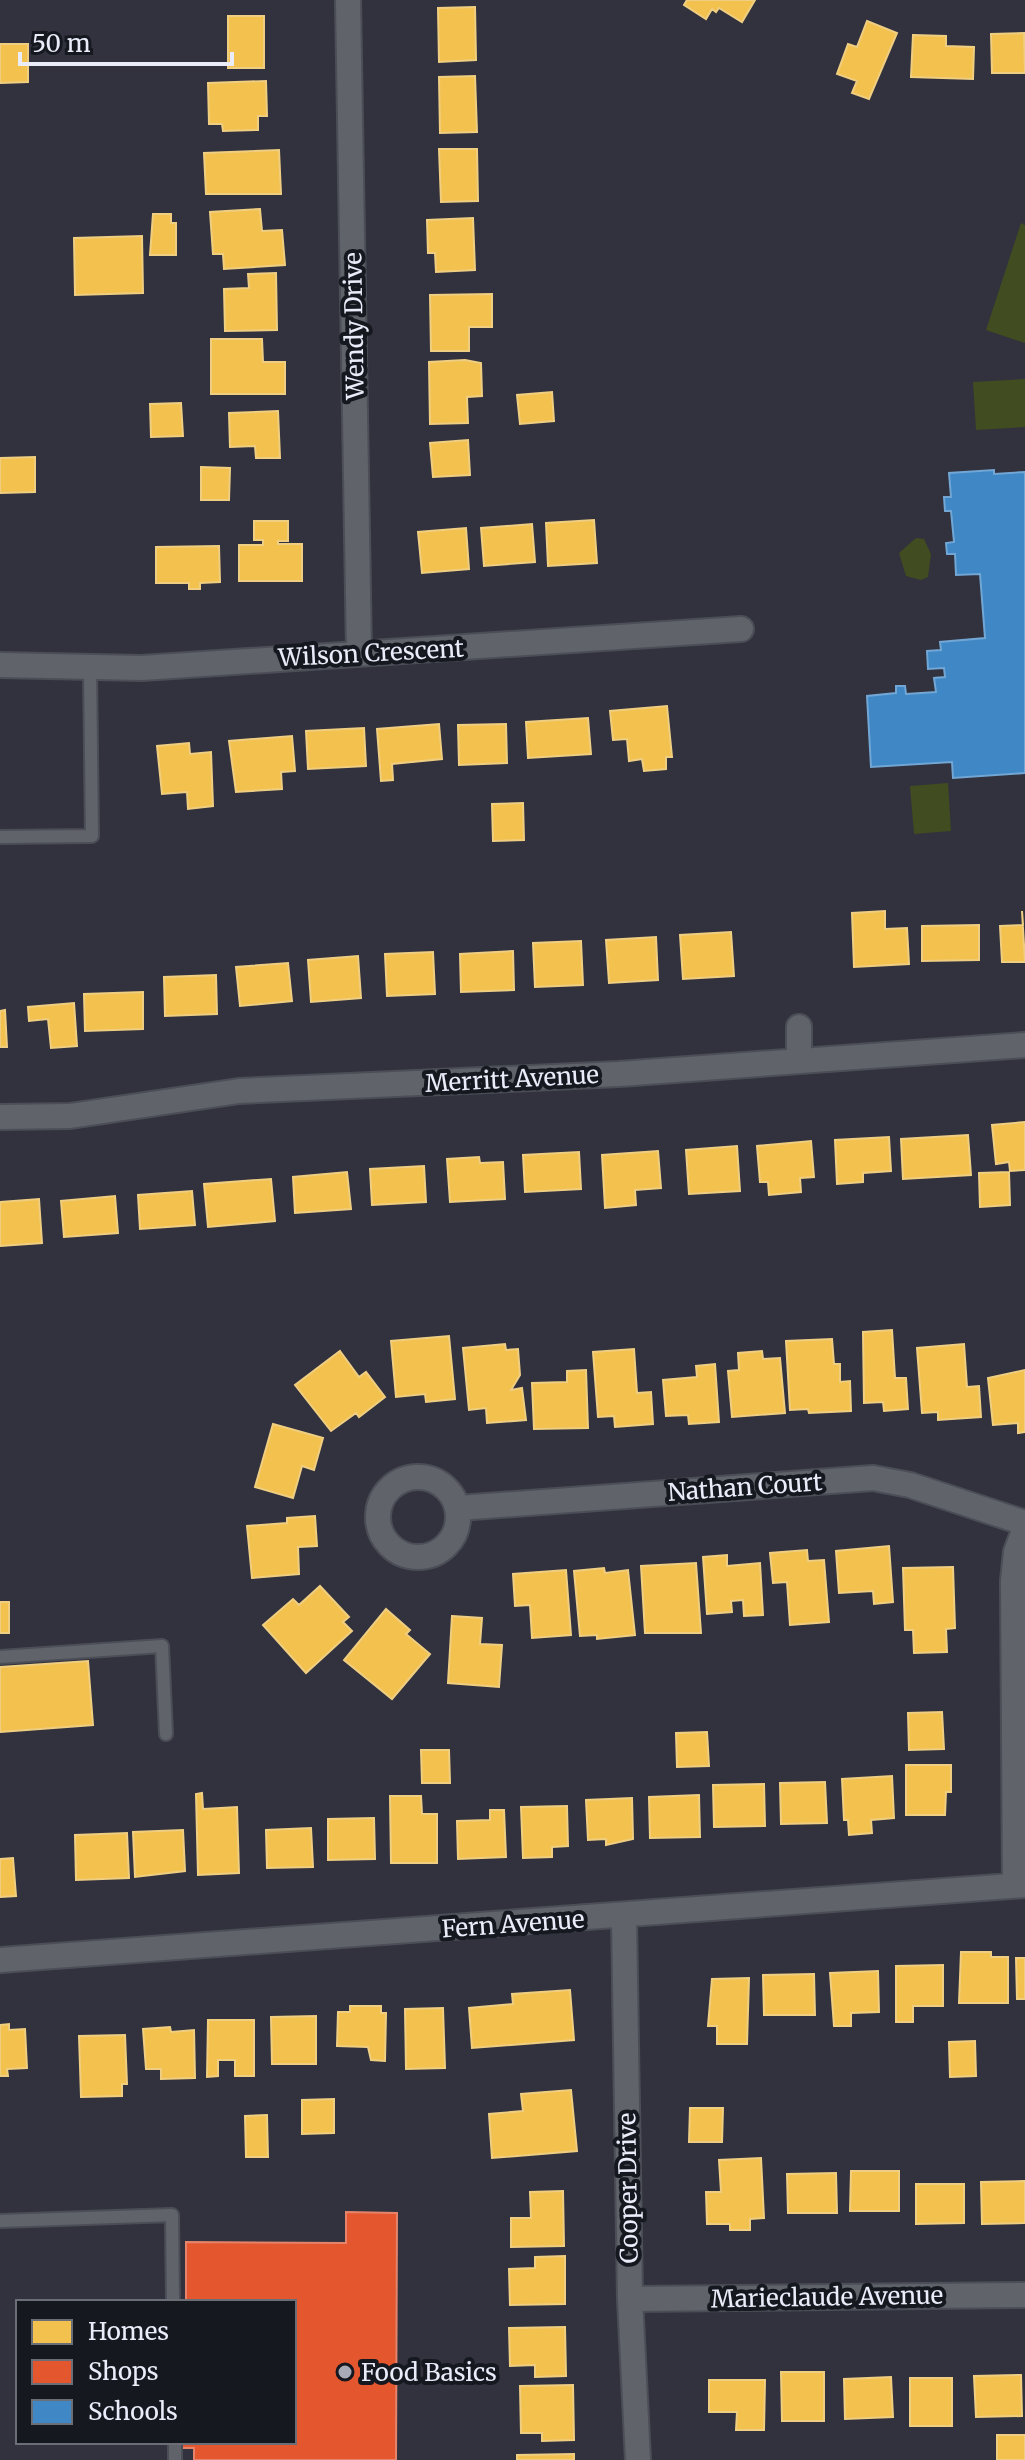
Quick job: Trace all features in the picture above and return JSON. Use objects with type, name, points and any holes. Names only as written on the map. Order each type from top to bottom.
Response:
[{"type":"street","name":"Wendy Drive","points":[[348,0],[359,653]]},
{"type":"street","name":"Wilson Crescent","points":[[0,665],[142,668],[741,629]]},
{"type":"street","points":[[799,1027],[799,1060]]},
{"type":"street","name":"Merritt Avenue","points":[[0,1117],[70,1116],[239,1091],[619,1074],[1025,1045]]},
{"type":"street","name":"Nathan Court","points":[[459,1508],[873,1478],[910,1485],[1025,1526]]},
{"type":"street","points":[[1020,1885],[1013,1581],[1016,1552],[1025,1526]]},
{"type":"street","name":"Fern Avenue","points":[[0,1960],[624,1917],[1020,1885]]},
{"type":"street","name":"Cooper Drive","points":[[624,1917],[630,2299],[638,2460]]},
{"type":"street","name":"Marieclaude Avenue","points":[[630,2299],[1025,2295]]},
{"type":"lane","points":[[0,837],[92,836],[90,667]]},
{"type":"lane","points":[[0,1657],[162,1646],[166,1734]]},
{"type":"lane","points":[[0,2221],[172,2215],[173,2300]]},
{"type":"green space","points":[[1021,223],[1025,225],[1025,343],[986,330]]},
{"type":"green space","points":[[1025,379],[1025,427],[976,430],[973,382]]},
{"type":"green space","points":[[916,538],[924,539],[931,554],[928,577],[921,580],[906,576],[899,553]]},
{"type":"green space","points":[[948,783],[951,831],[914,834],[910,786]]},
{"type":"building: Homes","points":[[687,0],[755,0],[742,22],[719,8],[716,12],[712,9],[706,19],[684,5]]},
{"type":"building: Homes","points":[[475,7],[476,60],[439,62],[438,8]]},
{"type":"building: Homes","points":[[228,16],[264,16],[264,68],[228,68]]},
{"type":"building: Homes","points":[[867,21],[897,33],[869,99],[852,93],[857,81],[837,74],[848,44],[857,47]]},
{"type":"building: Homes","points":[[1024,33],[1025,73],[992,73],[991,34]]},
{"type":"building: Homes","points":[[913,35],[946,36],[946,46],[974,47],[973,79],[911,77]]},
{"type":"building: Homes","points":[[0,44],[28,44],[28,82],[0,83]]},
{"type":"building: Homes","points":[[475,76],[477,132],[440,133],[439,77]]},
{"type":"building: Homes","points":[[266,81],[267,116],[258,116],[258,130],[223,131],[222,124],[209,124],[208,83]]},
{"type":"building: Homes","points":[[439,149],[477,149],[478,201],[441,202]]},
{"type":"building: Homes","points":[[279,150],[281,194],[206,194],[204,153]]},
{"type":"building: Homes","points":[[260,209],[262,231],[282,230],[285,265],[224,269],[223,254],[213,254],[210,212]]},
{"type":"building: Homes","points":[[153,214],[171,214],[171,223],[176,223],[176,255],[150,255]]},
{"type":"building: Homes","points":[[473,218],[475,270],[436,272],[435,253],[428,253],[427,220]]},
{"type":"building: Homes","points":[[142,236],[143,293],[75,295],[74,238]]},
{"type":"building: Homes","points":[[276,273],[277,330],[225,331],[224,289],[249,288],[248,274]]},
{"type":"building: Homes","points":[[492,294],[492,327],[469,327],[469,351],[431,351],[430,295]]},
{"type":"building: Homes","points":[[211,339],[262,339],[263,362],[285,362],[285,394],[211,394]]},
{"type":"building: Homes","points":[[465,360],[481,363],[482,396],[467,397],[468,423],[430,424],[429,362]]},
{"type":"building: Homes","points":[[552,392],[554,421],[520,424],[517,395]]},
{"type":"building: Homes","points":[[181,403],[183,436],[151,437],[150,404]]},
{"type":"building: Homes","points":[[278,411],[280,458],[256,458],[255,446],[230,447],[229,413]]},
{"type":"building: Homes","points":[[468,440],[470,475],[433,477],[430,443]]},
{"type":"building: Homes","points":[[35,457],[35,492],[0,493],[0,458]]},
{"type":"building: Homes","points":[[201,467],[230,468],[229,500],[201,500]]},
{"type":"building: Homes","points":[[594,520],[597,563],[548,566],[546,523]]},
{"type":"building: Homes","points":[[254,521],[288,521],[288,541],[278,541],[278,544],[302,544],[302,581],[239,581],[239,545],[263,545],[263,540],[254,540]]},
{"type":"building: Homes","points":[[532,524],[535,562],[484,566],[481,528]]},
{"type":"building: Homes","points":[[466,528],[469,569],[422,573],[418,532]]},
{"type":"building: Homes","points":[[219,546],[220,582],[200,583],[200,589],[189,589],[189,583],[156,583],[156,547]]},
{"type":"building: Homes","points":[[667,706],[672,757],[666,757],[666,769],[644,771],[642,759],[629,761],[627,739],[613,740],[610,711]]},
{"type":"building: Homes","points":[[588,718],[591,754],[528,758],[526,722]]},
{"type":"building: Homes","points":[[439,724],[442,759],[392,764],[393,780],[381,781],[377,729]]},
{"type":"building: Homes","points":[[506,724],[507,763],[459,765],[458,725]]},
{"type":"building: Homes","points":[[364,728],[366,766],[308,769],[306,731]]},
{"type":"building: Homes","points":[[292,736],[295,771],[281,772],[282,789],[236,792],[229,741]]},
{"type":"building: Homes","points":[[189,743],[190,754],[211,752],[213,806],[188,809],[187,792],[162,794],[157,746]]},
{"type":"building: Homes","points":[[523,803],[524,840],[493,841],[492,804]]},
{"type":"building: Homes","points":[[885,911],[885,929],[907,928],[909,964],[854,967],[852,913]]},
{"type":"building: Homes","points":[[979,925],[979,960],[922,961],[922,926]]},
{"type":"building: Homes","points":[[1023,925],[1025,962],[1002,962],[1000,926]]},
{"type":"building: Homes","points":[[731,932],[734,976],[683,979],[680,935]]},
{"type":"building: Homes","points":[[656,937],[658,980],[609,983],[606,940]]},
{"type":"building: Homes","points":[[581,941],[583,985],[535,987],[533,943]]},
{"type":"building: Homes","points":[[513,951],[514,990],[461,992],[460,954]]},
{"type":"building: Homes","points":[[433,952],[435,994],[387,996],[385,954]]},
{"type":"building: Homes","points":[[358,956],[361,998],[311,1002],[308,960]]},
{"type":"building: Homes","points":[[288,963],[292,1001],[240,1006],[236,967]]},
{"type":"building: Homes","points":[[216,975],[217,1014],[165,1016],[164,977]]},
{"type":"building: Homes","points":[[143,992],[143,1029],[85,1031],[84,994]]},
{"type":"building: Homes","points":[[74,1003],[77,1046],[51,1048],[48,1019],[29,1021],[28,1007]]},
{"type":"building: Homes","points":[[5,1010],[7,1047],[0,1047],[0,1011]]},
{"type":"building: Homes","points":[[1025,1122],[1025,1170],[1010,1171],[1009,1162],[996,1164],[992,1125]]},
{"type":"building: Homes","points":[[968,1135],[971,1175],[903,1179],[901,1139]]},
{"type":"building: Homes","points":[[889,1137],[891,1171],[863,1173],[863,1182],[837,1184],[835,1140]]},
{"type":"building: Homes","points":[[811,1141],[814,1177],[800,1178],[801,1192],[769,1195],[768,1182],[760,1182],[757,1146]]},
{"type":"building: Homes","points":[[737,1146],[740,1191],[689,1194],[686,1150]]},
{"type":"building: Homes","points":[[658,1151],[661,1188],[635,1190],[636,1205],[605,1208],[602,1155]]},
{"type":"building: Homes","points":[[579,1152],[581,1189],[525,1192],[523,1155]]},
{"type":"building: Homes","points":[[479,1157],[480,1163],[503,1162],[505,1199],[450,1202],[447,1159]]},
{"type":"building: Homes","points":[[424,1166],[426,1202],[372,1205],[370,1169]]},
{"type":"building: Homes","points":[[347,1172],[351,1209],[295,1213],[293,1177]]},
{"type":"building: Homes","points":[[1009,1172],[1010,1205],[980,1207],[979,1173]]},
{"type":"building: Homes","points":[[271,1179],[275,1221],[208,1227],[204,1184]]},
{"type":"building: Homes","points":[[192,1191],[195,1225],[140,1229],[138,1195]]},
{"type":"building: Homes","points":[[115,1196],[118,1233],[64,1237],[61,1201]]},
{"type":"building: Homes","points":[[39,1199],[42,1243],[0,1246],[0,1202]]},
{"type":"building: Homes","points":[[892,1330],[895,1378],[906,1378],[908,1409],[884,1411],[883,1402],[864,1403],[863,1332]]},
{"type":"building: Homes","points":[[449,1336],[455,1399],[426,1402],[425,1394],[396,1397],[391,1341]]},
{"type":"building: Homes","points":[[832,1339],[834,1364],[840,1364],[840,1382],[850,1381],[851,1411],[809,1413],[808,1409],[790,1410],[786,1341]]},
{"type":"building: Homes","points":[[505,1344],[506,1350],[518,1349],[520,1375],[511,1390],[522,1388],[526,1420],[487,1423],[486,1408],[469,1410],[463,1348]]},
{"type":"building: Homes","points":[[964,1344],[967,1387],[979,1386],[981,1417],[938,1420],[938,1412],[922,1413],[917,1348]]},
{"type":"building: Homes","points":[[634,1349],[637,1393],[651,1392],[653,1424],[615,1427],[614,1416],[598,1417],[593,1352]]},
{"type":"building: Homes","points":[[340,1351],[359,1377],[366,1372],[385,1397],[359,1417],[356,1413],[331,1431],[295,1385]]},
{"type":"building: Homes","points":[[762,1351],[763,1359],[780,1358],[785,1413],[732,1417],[728,1371],[739,1370],[738,1353]]},
{"type":"building: Homes","points":[[715,1364],[719,1422],[689,1424],[688,1415],[666,1416],[663,1380],[697,1377],[696,1366]]},
{"type":"building: Homes","points":[[586,1370],[588,1428],[534,1429],[532,1383],[567,1382],[567,1371]]},
{"type":"building: Homes","points":[[1025,1370],[1025,1432],[1018,1433],[1018,1423],[993,1425],[988,1378]]},
{"type":"building: Homes","points":[[273,1424],[323,1438],[314,1470],[302,1466],[293,1498],[255,1487]]},
{"type":"building: Homes","points":[[315,1516],[317,1546],[298,1547],[299,1574],[252,1578],[247,1526],[287,1523],[287,1518]]},
{"type":"building: Homes","points":[[889,1546],[893,1602],[874,1604],[873,1591],[839,1593],[836,1551]]},
{"type":"building: Homes","points":[[807,1550],[808,1561],[824,1560],[829,1622],[790,1625],[787,1582],[773,1583],[770,1553]]},
{"type":"building: Homes","points":[[727,1555],[727,1566],[760,1563],[763,1615],[744,1616],[743,1600],[731,1601],[732,1612],[707,1614],[703,1557]]},
{"type":"building: Homes","points":[[696,1563],[701,1633],[645,1633],[641,1566]]},
{"type":"building: Homes","points":[[953,1567],[955,1628],[946,1629],[947,1652],[914,1653],[913,1630],[905,1630],[903,1568]]},
{"type":"building: Homes","points":[[604,1568],[605,1573],[628,1570],[635,1635],[597,1639],[597,1635],[580,1636],[574,1571]]},
{"type":"building: Homes","points":[[566,1570],[571,1635],[532,1638],[530,1605],[515,1606],[513,1574]]},
{"type":"building: Homes","points":[[320,1586],[349,1617],[343,1622],[352,1631],[306,1673],[263,1625],[293,1599],[299,1605]]},
{"type":"building: Homes","points":[[0,1602],[9,1602],[9,1633],[0,1633]]},
{"type":"building: Homes","points":[[386,1609],[410,1630],[406,1634],[430,1654],[392,1699],[344,1660]]},
{"type":"building: Homes","points":[[452,1616],[482,1618],[480,1644],[502,1645],[499,1687],[448,1683]]},
{"type":"building: Homes","points":[[88,1661],[93,1725],[0,1732],[0,1667]]},
{"type":"building: Homes","points":[[942,1712],[944,1749],[909,1750],[908,1713]]},
{"type":"building: Homes","points":[[707,1732],[709,1766],[677,1767],[676,1733]]},
{"type":"building: Homes","points":[[421,1750],[449,1750],[450,1783],[422,1783]]},
{"type":"building: Homes","points":[[906,1765],[951,1765],[951,1792],[946,1792],[945,1815],[906,1815]]},
{"type":"building: Homes","points":[[892,1776],[894,1818],[871,1820],[872,1833],[849,1835],[848,1820],[844,1820],[842,1779]]},
{"type":"building: Homes","points":[[825,1782],[827,1823],[781,1824],[780,1783]]},
{"type":"building: Homes","points":[[764,1784],[765,1826],[714,1827],[713,1785]]},
{"type":"building: Homes","points":[[202,1793],[203,1809],[237,1807],[239,1873],[198,1875],[196,1794]]},
{"type":"building: Homes","points":[[699,1795],[700,1837],[650,1838],[649,1797]]},
{"type":"building: Homes","points":[[390,1796],[421,1796],[422,1814],[437,1814],[437,1863],[391,1863]]},
{"type":"building: Homes","points":[[632,1798],[633,1839],[606,1845],[606,1839],[588,1840],[586,1800]]},
{"type":"building: Homes","points":[[567,1806],[568,1846],[552,1847],[552,1857],[523,1858],[521,1807]]},
{"type":"building: Homes","points":[[490,1810],[504,1810],[506,1857],[458,1859],[457,1821],[490,1820]]},
{"type":"building: Homes","points":[[374,1818],[375,1859],[328,1860],[328,1819]]},
{"type":"building: Homes","points":[[311,1828],[313,1867],[267,1868],[266,1830]]},
{"type":"building: Homes","points":[[183,1830],[185,1871],[135,1877],[133,1832]]},
{"type":"building: Homes","points":[[127,1833],[129,1878],[76,1880],[75,1835]]},
{"type":"building: Homes","points":[[13,1858],[16,1896],[0,1897],[0,1859]]},
{"type":"building: Homes","points":[[961,1952],[991,1952],[991,1957],[1008,1957],[1008,2003],[959,2003]]},
{"type":"building: Homes","points":[[1016,1958],[1025,1958],[1025,1999],[1017,1999]]},
{"type":"building: Homes","points":[[943,1965],[943,2006],[913,2006],[913,2022],[896,2022],[896,1966]]},
{"type":"building: Homes","points":[[878,1971],[879,2012],[851,2013],[851,2026],[834,2026],[830,1973]]},
{"type":"building: Homes","points":[[814,1974],[815,2015],[764,2015],[763,1975]]},
{"type":"building: Homes","points":[[749,1978],[747,2044],[717,2044],[717,2026],[708,2026],[712,1979]]},
{"type":"building: Homes","points":[[570,1990],[574,2040],[472,2048],[469,2008],[513,2004],[512,1994]]},
{"type":"building: Homes","points":[[350,2006],[381,2006],[381,2013],[386,2013],[385,2061],[371,2060],[368,2047],[337,2046],[338,2012],[350,2012]]},
{"type":"building: Homes","points":[[443,2008],[445,2068],[406,2069],[405,2009]]},
{"type":"building: Homes","points":[[316,2016],[316,2064],[272,2064],[271,2017]]},
{"type":"building: Homes","points":[[208,2020],[254,2020],[254,2076],[235,2076],[235,2060],[218,2060],[218,2076],[207,2077]]},
{"type":"building: Homes","points":[[9,2024],[9,2030],[25,2029],[27,2068],[7,2069],[8,2076],[0,2076],[0,2025]]},
{"type":"building: Homes","points":[[170,2027],[171,2032],[194,2030],[195,2078],[161,2079],[161,2069],[146,2069],[143,2029]]},
{"type":"building: Homes","points":[[125,2035],[127,2084],[122,2084],[122,2096],[81,2097],[79,2036]]},
{"type":"building: Homes","points":[[975,2041],[976,2076],[950,2077],[949,2042]]},
{"type":"building: Homes","points":[[571,2090],[577,2151],[492,2158],[489,2114],[523,2111],[521,2094]]},
{"type":"building: Homes","points":[[334,2099],[334,2133],[302,2134],[302,2100]]},
{"type":"building: Homes","points":[[690,2108],[723,2108],[722,2142],[689,2142]]},
{"type":"building: Homes","points":[[267,2115],[268,2157],[246,2157],[245,2116]]},
{"type":"building: Homes","points":[[761,2158],[764,2218],[750,2219],[750,2230],[730,2230],[730,2224],[707,2224],[706,2192],[721,2192],[719,2160]]},
{"type":"building: Homes","points":[[851,2171],[899,2171],[899,2211],[850,2211]]},
{"type":"building: Homes","points":[[836,2173],[837,2213],[788,2213],[787,2174]]},
{"type":"building: Homes","points":[[1025,2181],[1025,2223],[982,2224],[981,2182]]},
{"type":"building: Homes","points":[[916,2184],[964,2184],[964,2223],[916,2224]]},
{"type":"building: Homes","points":[[563,2191],[564,2246],[511,2247],[511,2218],[531,2218],[530,2192]]},
{"type":"building: Homes","points":[[565,2256],[565,2304],[510,2305],[509,2269],[535,2268],[535,2257]]},
{"type":"building: Homes","points":[[565,2327],[566,2376],[535,2377],[535,2365],[510,2366],[509,2328]]},
{"type":"building: Homes","points":[[781,2372],[824,2372],[824,2421],[782,2421]]},
{"type":"building: Homes","points":[[1021,2375],[1022,2416],[976,2417],[974,2376]]},
{"type":"building: Homes","points":[[891,2377],[893,2417],[845,2419],[844,2379]]},
{"type":"building: Homes","points":[[910,2378],[952,2378],[952,2426],[910,2426]]},
{"type":"building: Homes","points":[[709,2380],[765,2380],[764,2430],[736,2430],[737,2412],[709,2412]]},
{"type":"building: Homes","points":[[573,2385],[574,2440],[542,2441],[542,2433],[521,2433],[520,2386]]},
{"type":"building: Homes","points":[[997,2435],[1025,2435],[1025,2460],[997,2460]]},
{"type":"building: Homes","points":[[574,2454],[574,2460],[517,2460],[517,2455]]},
{"type":"building: Shops","name":"Food Basics","points":[[346,2212],[397,2213],[396,2460],[194,2460],[194,2448],[182,2448],[182,2444],[296,2444],[296,2300],[186,2300],[186,2242],[346,2243]]},
{"type":"building: Schools","points":[[994,470],[994,474],[1025,472],[1025,773],[953,778],[952,762],[871,767],[867,696],[896,693],[896,686],[905,686],[906,694],[936,692],[934,678],[945,677],[944,668],[928,669],[927,651],[941,650],[940,642],[985,638],[980,574],[956,575],[955,554],[947,554],[946,543],[954,542],[951,511],[945,511],[944,497],[951,497],[949,473]]},
{"type":"place","name":"Food Basics","points":[[345,2372]]}]
